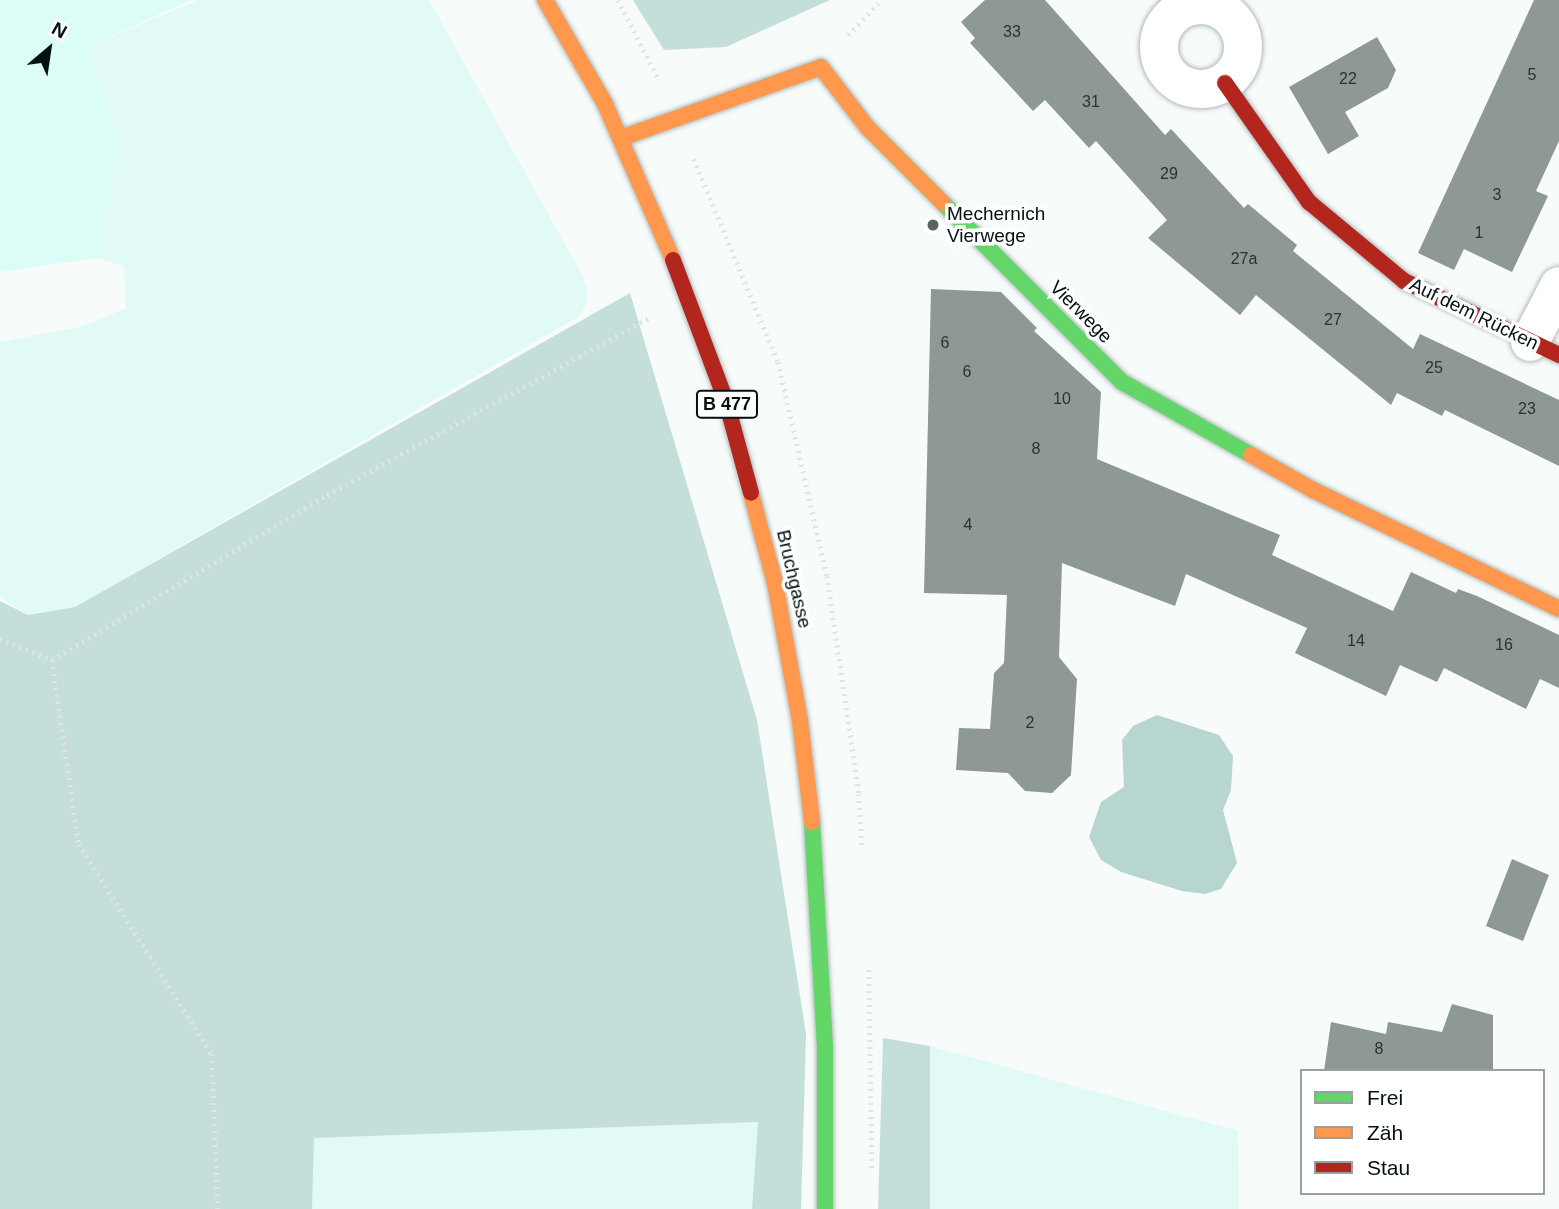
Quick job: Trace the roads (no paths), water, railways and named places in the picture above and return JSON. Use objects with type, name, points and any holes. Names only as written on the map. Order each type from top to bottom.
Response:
[{"type":"street","name":"Bruchgasse","points":[[545,0],[621,138],[691,302],[726,401],[775,583],[800,721],[823,960],[825,1209]]},
{"type":"street","points":[[1199,4],[1225,12],[1239,27],[1244,46],[1237,71],[1225,83],[1194,89],[1171,78],[1158,56],[1166,6],[1199,4]]},
{"type":"street","name":"Vierwege","points":[[621,138],[696,108],[821,67],[868,128],[1122,382],[1313,490],[1559,608]]},
{"type":"street","name":"Auf dem Rücken","points":[[1225,83],[1309,202],[1405,281],[1544,349]]},
{"type":"street","points":[[1544,349],[1559,286]]},
{"type":"place","name":"Mechernich Vierwege","points":[[933,225]]}]
